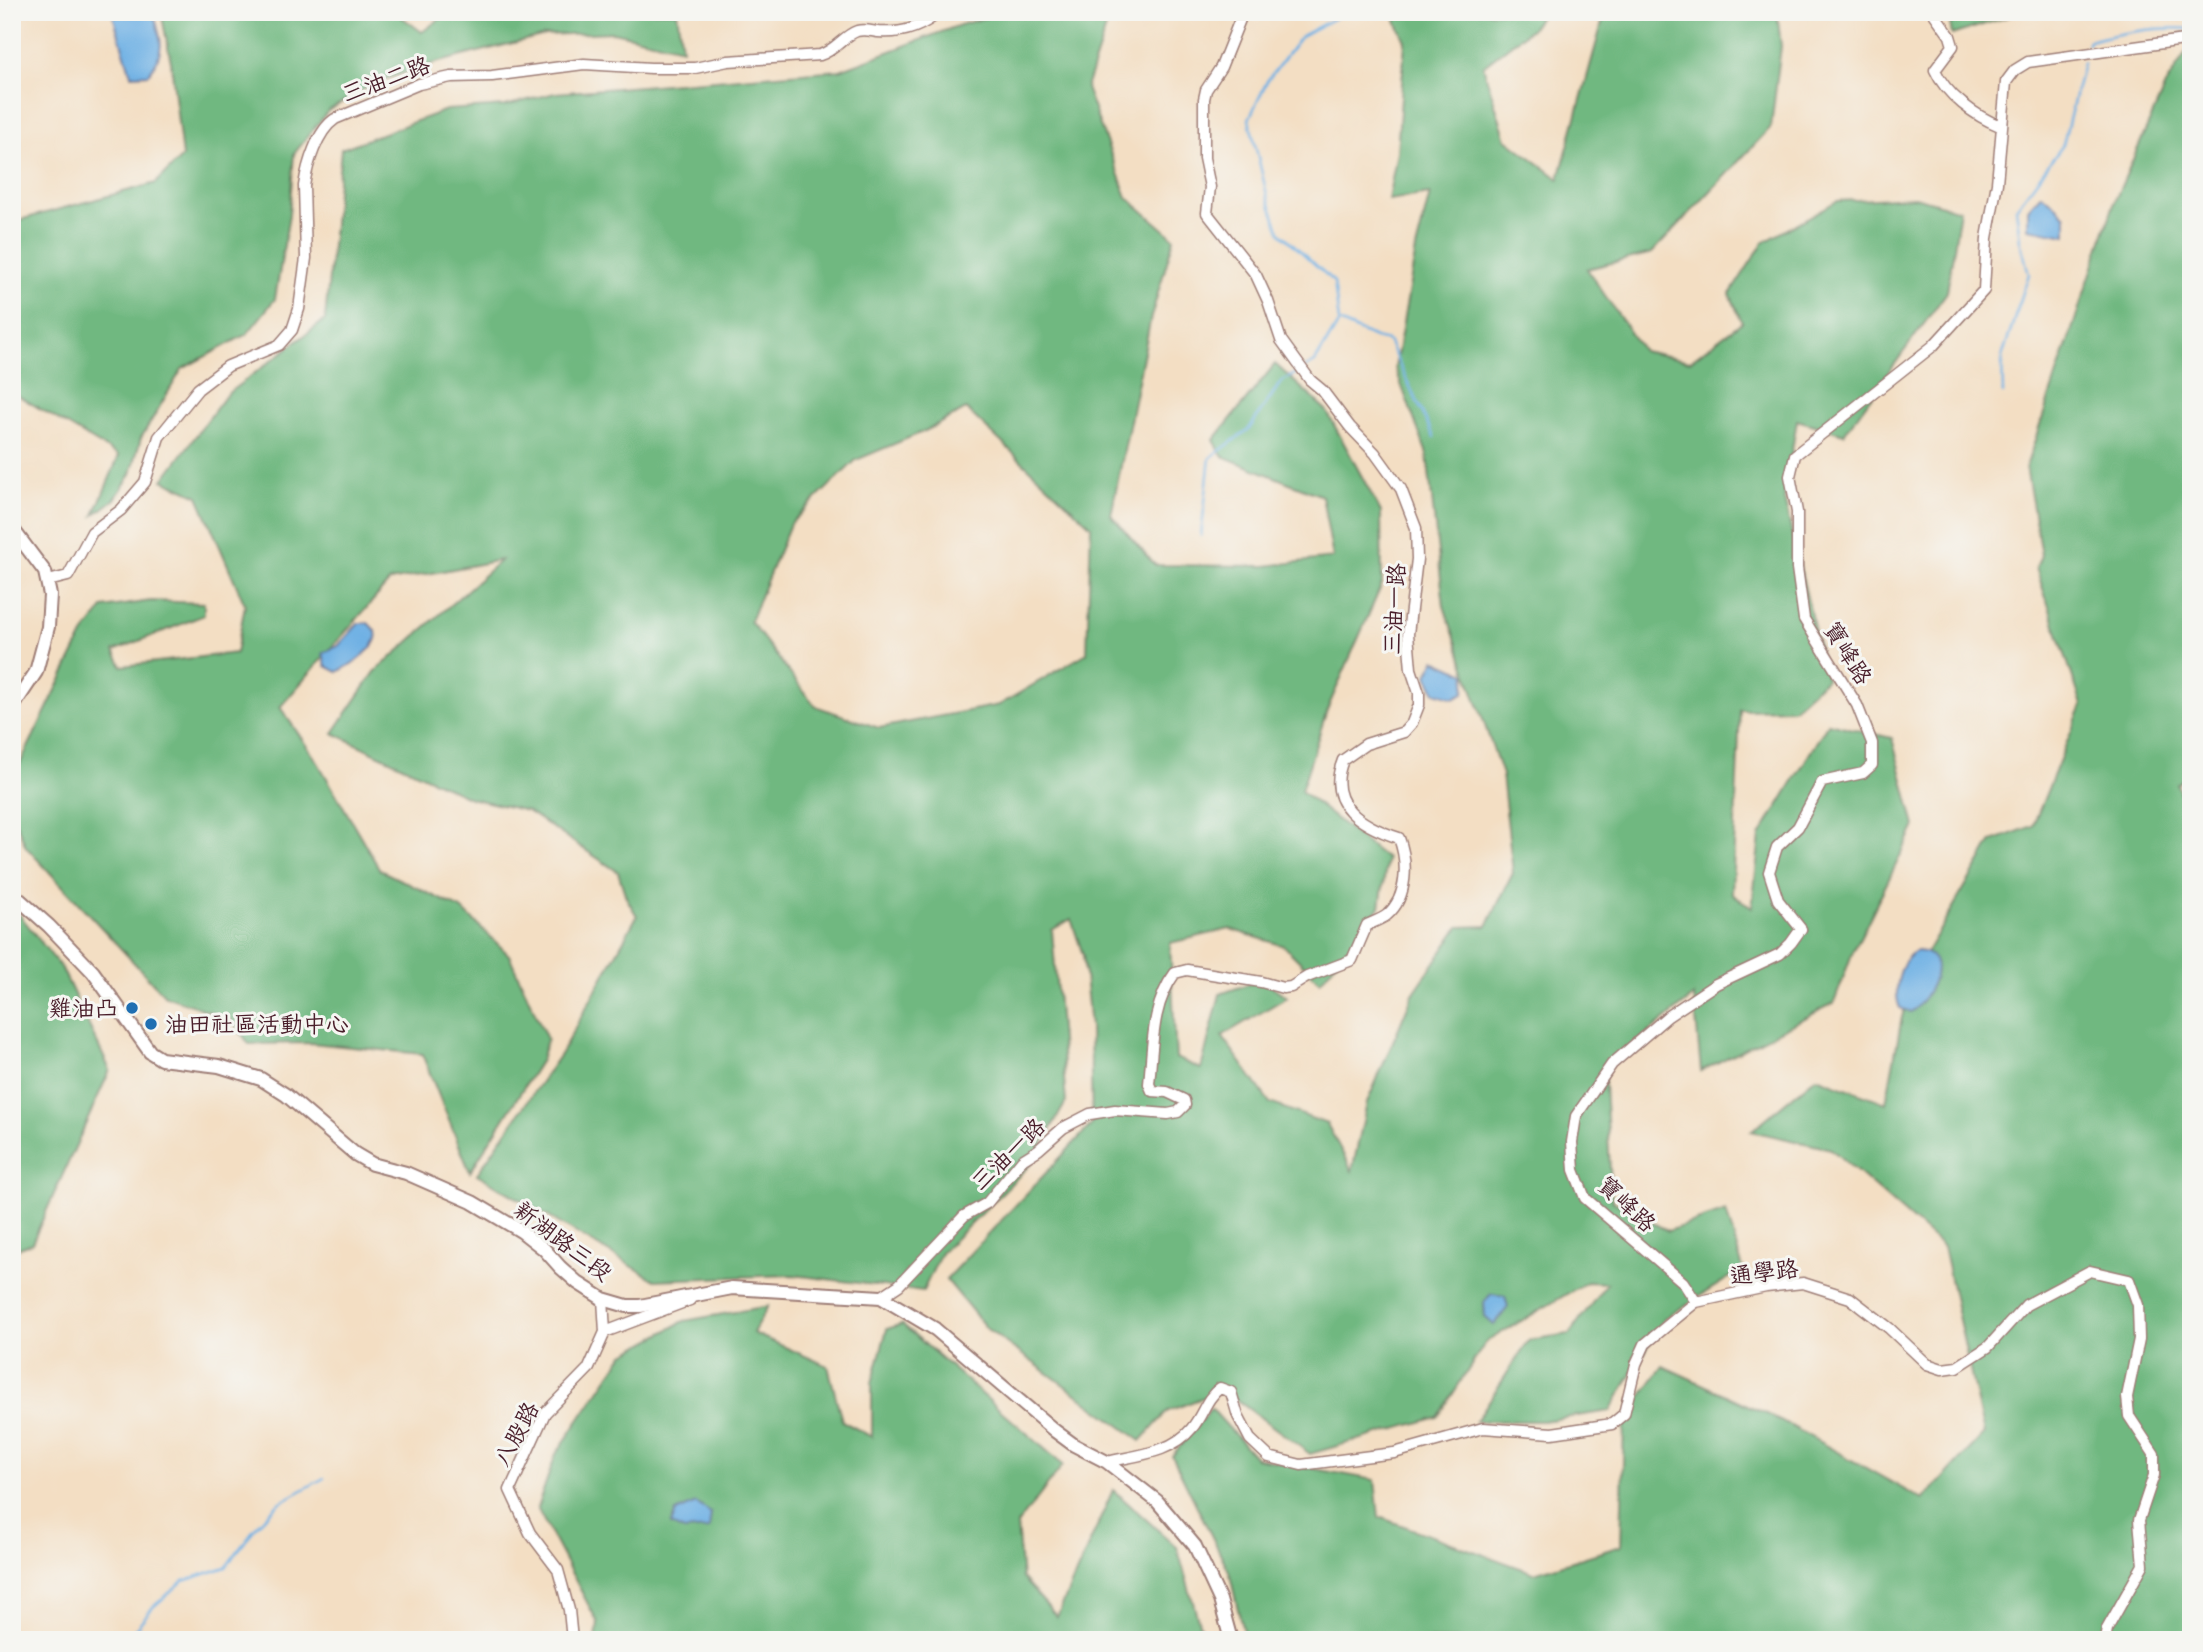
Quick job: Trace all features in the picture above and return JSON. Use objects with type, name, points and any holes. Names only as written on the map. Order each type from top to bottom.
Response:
[{"type":"street","name":"三油二路","points":[[48,581],[68,576],[92,532],[121,510],[145,482],[159,437],[198,389],[228,366],[279,345],[292,330],[299,309],[306,258],[304,186],[327,124],[419,84],[441,78],[516,74],[570,65],[695,68],[728,61],[820,55],[830,52],[852,33],[860,30],[890,32],[912,29],[939,12]]},
{"type":"street","name":"三油一路","points":[[881,1297],[905,1279],[964,1216],[987,1203],[1022,1160],[1063,1128],[1090,1114],[1115,1110],[1168,1114],[1178,1112],[1185,1105],[1184,1100],[1167,1092],[1152,1091],[1149,1084],[1155,1016],[1166,984],[1175,973],[1186,970],[1283,988],[1291,987],[1307,977],[1352,961],[1367,925],[1387,915],[1403,890],[1405,853],[1399,838],[1351,815],[1341,797],[1339,781],[1343,760],[1366,744],[1404,732],[1412,723],[1419,705],[1419,693],[1411,669],[1408,634],[1417,559],[1416,528],[1401,489],[1375,453],[1350,427],[1322,390],[1310,380],[1281,340],[1268,300],[1256,275],[1207,213],[1210,187],[1204,158],[1204,99],[1206,89],[1221,67],[1243,12]]},
{"type":"street","points":[[1933,12],[1950,36],[1953,46],[1935,70],[1940,81],[1956,98],[1988,121],[2000,126]]},
{"type":"street","name":"寶峰路","points":[[1696,1302],[1683,1282],[1585,1198],[1574,1170],[1572,1142],[1576,1116],[1612,1064],[1668,1016],[1716,984],[1780,954],[1791,943],[1801,929],[1778,900],[1769,872],[1777,847],[1798,827],[1822,782],[1863,773],[1872,765],[1872,743],[1857,705],[1804,619],[1797,568],[1797,512],[1790,476],[1795,455],[1933,346],[1984,290],[1987,238],[1997,183],[2006,82],[2015,70],[2028,62],[2191,39]]},
{"type":"street","points":[[12,528],[40,563],[48,581],[50,595],[43,649],[36,672],[12,708]]},
{"type":"street","name":"新湖路三段","points":[[12,893],[49,926],[93,972],[150,1052],[161,1059],[219,1066],[261,1079],[286,1095],[355,1154],[372,1164],[406,1173],[472,1202],[521,1231],[544,1249],[578,1283],[603,1299],[627,1306],[640,1306],[742,1289],[881,1297],[916,1317],[950,1341],[1074,1445],[1107,1462],[1157,1501],[1195,1546],[1220,1600],[1231,1640]]},
{"type":"street","name":"通學路","points":[[1107,1462],[1172,1446],[1192,1428],[1213,1394],[1220,1388],[1231,1392],[1238,1416],[1250,1439],[1269,1457],[1301,1465],[1394,1452],[1483,1428],[1552,1433],[1612,1424],[1624,1414],[1636,1364],[1645,1344],[1696,1302],[1766,1287],[1803,1283],[1850,1298],[1889,1328],[1927,1364],[1942,1369],[1956,1367],[1988,1347],[2026,1305],[2090,1271],[2129,1279],[2138,1305],[2139,1339],[2127,1397],[2129,1416],[2154,1454],[2154,1475],[2139,1520],[2143,1565],[2107,1629],[2105,1640]]},
{"type":"street","points":[[603,1299],[606,1332],[711,1293]]},
{"type":"street","name":"八股路","points":[[572,1640],[569,1610],[558,1570],[530,1533],[510,1490],[545,1413],[589,1368],[606,1332]]},
{"type":"green space","points":[[161,12],[395,12],[422,32],[449,12],[677,12],[682,48],[613,32],[545,35],[439,62],[376,82],[328,111],[294,154],[289,215],[275,299],[247,334],[182,369],[141,438],[131,474],[115,499],[94,515],[119,456],[12,392],[12,222],[156,183],[182,157],[171,62]]},
{"type":"green space","points":[[1004,12],[1111,12],[1086,88],[1127,197],[1174,238],[1151,317],[1111,515],[1155,565],[1265,566],[1333,558],[1322,496],[1222,456],[1214,440],[1275,364],[1326,410],[1381,512],[1382,584],[1327,710],[1301,791],[1387,859],[1380,907],[1320,982],[1284,946],[1230,929],[1170,943],[1176,1058],[1201,1069],[1220,994],[1262,979],[1287,997],[1222,1036],[1270,1103],[1327,1124],[1352,1171],[1367,1103],[1413,994],[1459,927],[1487,926],[1513,873],[1502,775],[1444,606],[1427,454],[1395,368],[1416,249],[1430,194],[1388,200],[1397,152],[1405,41],[1392,12],[1543,12],[1532,28],[1483,66],[1506,139],[1559,179],[1605,12],[1777,12],[1781,46],[1771,127],[1652,253],[1587,269],[1643,351],[1690,361],[1742,322],[1730,294],[1763,243],[1837,201],[1915,197],[1960,210],[1947,292],[1844,434],[1797,420],[1784,499],[1826,679],[1793,709],[1740,710],[1732,894],[1752,907],[1760,836],[1828,723],[1892,738],[1915,826],[1852,954],[1834,1003],[1701,1071],[1694,996],[1604,1069],[1612,1201],[1668,1231],[1726,1211],[1743,1269],[1665,1318],[1610,1411],[1543,1421],[1476,1421],[1529,1340],[1569,1334],[1607,1283],[1587,1282],[1486,1342],[1438,1417],[1310,1454],[1223,1390],[1168,1411],[1141,1441],[987,1329],[946,1279],[1092,1124],[1090,1027],[1083,955],[1071,919],[1052,930],[1066,1102],[1031,1164],[941,1253],[923,1291],[793,1275],[655,1280],[477,1174],[561,1053],[637,916],[626,897],[618,872],[527,811],[470,798],[333,733],[375,672],[501,560],[390,581],[280,707],[317,761],[380,870],[463,910],[509,955],[547,1039],[541,1060],[470,1172],[422,1054],[311,1043],[249,1044],[231,1019],[165,996],[26,847],[12,813],[12,780],[83,635],[103,608],[151,601],[204,603],[204,615],[114,651],[122,666],[236,653],[245,605],[198,496],[163,480],[227,394],[325,320],[341,149],[446,110],[505,106],[555,93],[840,70],[960,25]],"holes":[[[966,409],[1091,526],[1087,653],[999,705],[879,728],[815,706],[750,621],[790,524],[856,460],[925,431]]]},
{"type":"green space","points":[[1948,12],[2022,12],[1952,35]]},
{"type":"green space","points":[[2191,45],[2191,772],[2177,784],[2191,822],[2191,1640],[1245,1640],[1229,1571],[1172,1456],[1211,1408],[1256,1458],[1375,1480],[1379,1517],[1534,1573],[1621,1546],[1624,1420],[1663,1366],[1782,1421],[1923,1500],[1984,1434],[1943,1247],[1831,1149],[1751,1131],[1816,1077],[1886,1103],[1902,1017],[1918,967],[1992,841],[2033,826],[2082,705],[2036,568],[2041,555],[2026,467],[2116,198],[2166,84]]},
{"type":"green space","points":[[12,905],[62,969],[110,1070],[32,1243],[12,1251]]},
{"type":"green space","points":[[768,1306],[753,1333],[828,1366],[842,1421],[872,1437],[872,1383],[887,1329],[902,1324],[1063,1465],[1017,1525],[1022,1578],[1057,1617],[1113,1490],[1177,1547],[1204,1640],[596,1640],[598,1623],[537,1508],[556,1454],[624,1354],[684,1321]]},
{"type":"water","points":[[112,12],[153,12],[161,44],[158,58],[149,74],[131,75]]},
{"type":"water","points":[[2041,194],[2066,216],[2066,235],[2028,228],[2028,209]]},
{"type":"water","points":[[359,623],[368,623],[375,631],[374,644],[362,656],[337,672],[326,666],[323,653],[338,646]]},
{"type":"water","points":[[1435,660],[1466,674],[1464,693],[1454,698],[1435,692],[1427,675]]},
{"type":"water","points":[[1916,951],[1927,954],[1934,960],[1936,968],[1931,988],[1911,1012],[1900,1008],[1897,994],[1905,961]]},
{"type":"water","points":[[1491,1294],[1505,1296],[1508,1307],[1494,1325],[1485,1317],[1484,1302]]},
{"type":"water","points":[[696,1503],[711,1513],[709,1529],[684,1531],[671,1525],[676,1512]]},
{"type":"waterway","points":[[1306,367],[1315,362],[1339,322],[1334,282],[1280,232],[1268,199],[1249,119],[1267,81],[1301,36],[1346,12]]},
{"type":"waterway","points":[[2088,44],[2089,41],[2140,30],[2191,29]]},
{"type":"waterway","points":[[2003,394],[2002,357],[2029,274],[2020,240],[2016,208],[2063,145],[2083,63]]},
{"type":"waterway","points":[[1339,322],[1388,341],[1434,437]]},
{"type":"waterway","points":[[1201,536],[1210,458],[1249,429],[1281,382],[1300,371]]},
{"type":"waterway","points":[[126,1640],[153,1607],[183,1581],[226,1567],[258,1524],[279,1503],[324,1478]]},
{"type":"place","name":"雞油凸","points":[[132,1008]]},
{"type":"place","name":"油田社區活動中心","points":[[151,1024]]}]
